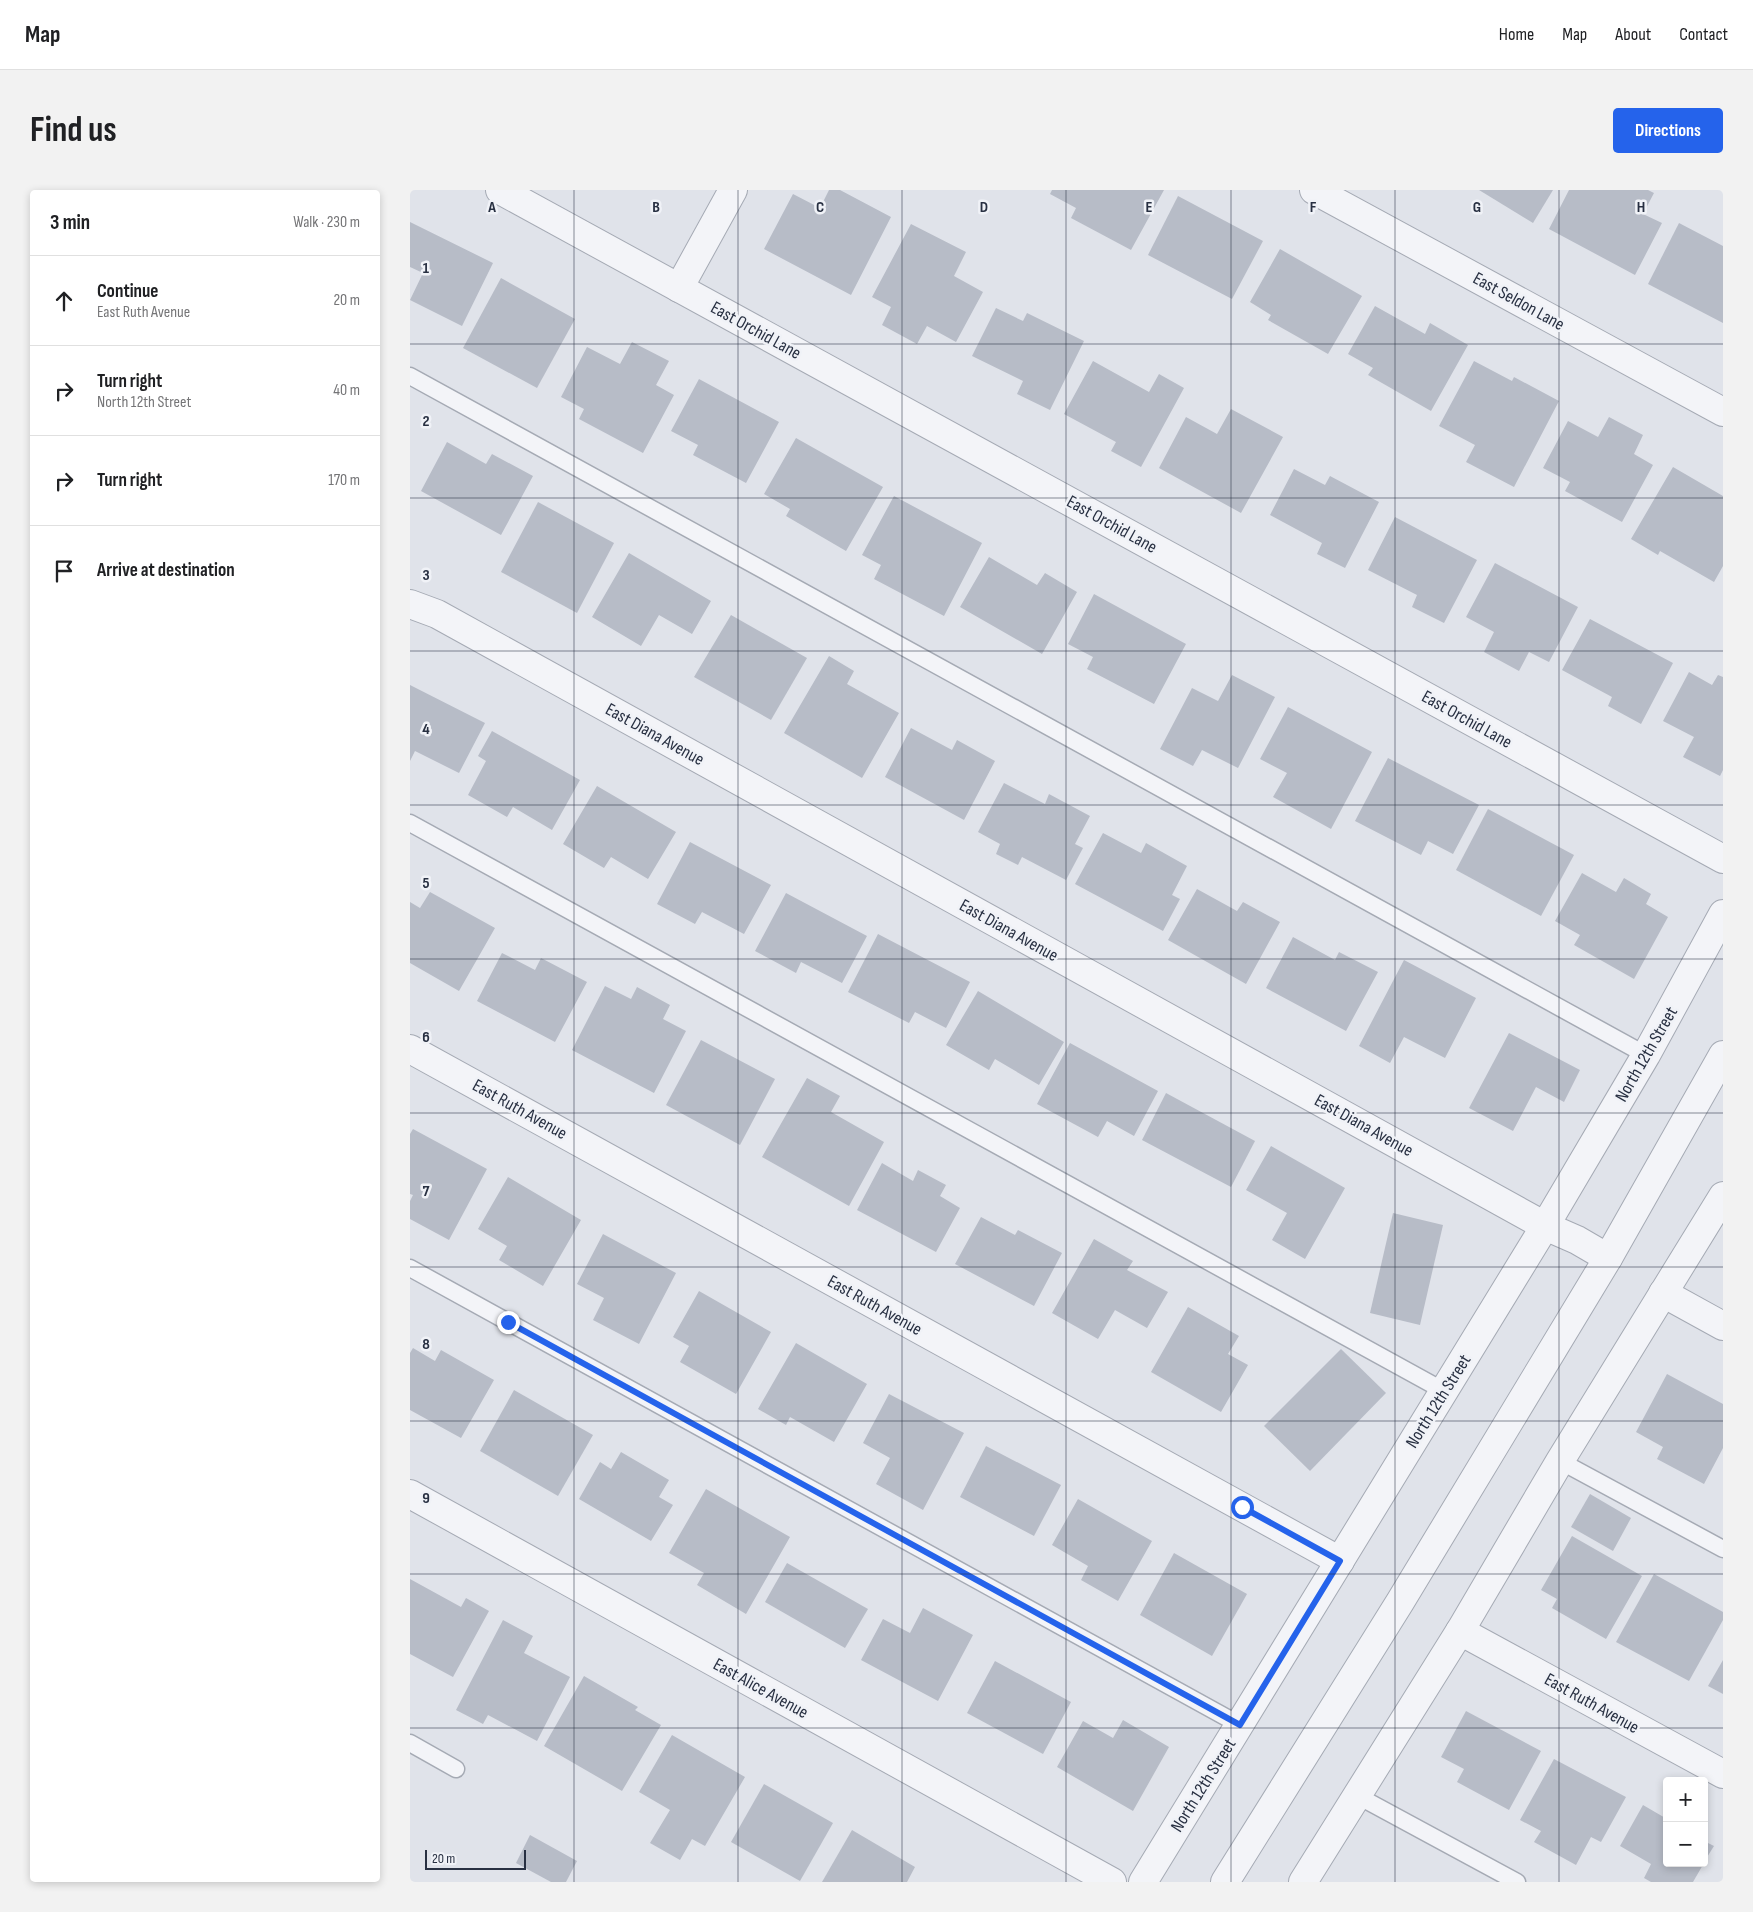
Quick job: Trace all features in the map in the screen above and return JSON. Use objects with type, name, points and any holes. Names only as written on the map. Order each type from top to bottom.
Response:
[{"type":"street","name":"East Orchid Lane","points":[[500,190],[1723,859]]},
{"type":"street","points":[[679,288],[733,190]]},
{"type":"street","name":"East Seldon Lane","points":[[1314,190],[1723,412]]},
{"type":"street","name":"East Diana Avenue","points":[[410,604],[438,614],[1546,1226],[1577,1240],[1608,1258]]},
{"type":"street","name":"North 12th Street","points":[[1143,1882],[1546,1226],[1646,1055],[1723,914]]},
{"type":"street","name":"East Ruth Avenue","points":[[410,1048],[1340,1561]]},
{"type":"street","points":[[1225,1882],[1400,1602],[1608,1258],[1723,1056]]},
{"type":"street","points":[[1303,1882],[1460,1631],[1560,1461],[1723,1196]]},
{"type":"street","points":[[1663,1293],[1723,1326]]},
{"type":"street","name":"East Alice Avenue","points":[[410,1494],[1112,1882]]},
{"type":"street","name":"East Ruth Avenue","points":[[1460,1631],[1723,1774]]},
{"type":"lane","points":[[410,376],[1646,1055]]},
{"type":"lane","points":[[410,823],[1444,1391]]},
{"type":"lane","points":[[410,1268],[1240,1725]]},
{"type":"lane","points":[[1560,1461],[1723,1549]]},
{"type":"lane","points":[[410,1743],[456,1769]]},
{"type":"lane","points":[[1356,1795],[1517,1882]]},
{"type":"building","points":[[829,190],[840,190],[891,217],[851,295],[764,249],[793,194],[820,208]]},
{"type":"building","points":[[1052,190],[1164,190],[1131,250],[1071,218],[1076,208],[1050,194]]},
{"type":"building","points":[[1479,190],[1553,190],[1533,223]]},
{"type":"building","points":[[1569,190],[1648,190],[1654,193],[1643,214],[1662,223],[1635,275],[1549,229]]},
{"type":"building","points":[[1178,196],[1263,241],[1232,299],[1148,255]]},
{"type":"building","points":[[410,222],[493,263],[462,326],[410,300],[423,273],[410,267]]},
{"type":"building","points":[[1679,223],[1723,246],[1723,323],[1648,284]]},
{"type":"building","points":[[911,224],[966,252],[954,276],[983,292],[956,342],[927,326],[917,344],[882,325],[891,307],[872,297]]},
{"type":"building","points":[[1280,249],[1362,296],[1328,354],[1268,320],[1271,315],[1250,302]]},
{"type":"building","points":[[501,278],[575,319],[537,388],[463,348]]},
{"type":"building","points":[[1375,306],[1425,334],[1430,323],[1468,345],[1431,411],[1368,375],[1373,368],[1348,354]]},
{"type":"building","points":[[996,308],[1023,321],[1027,313],[1084,341],[1050,410],[1017,394],[1023,381],[972,356]]},
{"type":"building","points":[[632,342],[669,361],[656,385],[674,395],[643,453],[579,419],[584,409],[561,397],[587,347],[620,364]]},
{"type":"building","points":[[1093,361],[1149,392],[1159,374],[1184,388],[1141,467],[1111,451],[1116,442],[1064,414]]},
{"type":"building","points":[[1474,361],[1512,381],[1514,377],[1559,401],[1514,487],[1466,462],[1475,445],[1439,426]]},
{"type":"building","points":[[699,379],[779,422],[746,483],[693,455],[698,445],[671,431]]},
{"type":"building","points":[[1231,409],[1283,437],[1241,513],[1159,468],[1186,417],[1217,434]]},
{"type":"building","points":[[1609,417],[1643,435],[1634,454],[1653,465],[1622,522],[1565,491],[1570,482],[1543,468],[1568,421],[1598,437]]},
{"type":"building","points":[[796,438],[883,487],[846,551],[786,516],[790,509],[764,494]]},
{"type":"building","points":[[447,442],[486,464],[492,454],[533,476],[501,535],[421,491]]},
{"type":"building","points":[[1673,467],[1723,496],[1723,566],[1714,582],[1660,551],[1658,555],[1631,539]]},
{"type":"building","points":[[1294,469],[1325,485],[1330,476],[1379,502],[1345,568],[1317,554],[1322,543],[1270,515]]},
{"type":"building","points":[[894,496],[982,543],[944,616],[874,579],[881,565],[862,555]]},
{"type":"building","points":[[538,502],[614,543],[577,613],[501,572]]},
{"type":"building","points":[[1395,517],[1477,560],[1444,623],[1412,607],[1417,595],[1368,570]]},
{"type":"building","points":[[629,553],[711,601],[692,634],[659,615],[641,646],[592,617]]},
{"type":"building","points":[[989,557],[1037,585],[1045,573],[1077,592],[1042,654],[960,607]]},
{"type":"building","points":[[1495,563],[1578,607],[1549,662],[1529,652],[1519,671],[1484,652],[1494,632],[1466,617]]},
{"type":"building","points":[[1094,594],[1186,644],[1154,704],[1087,669],[1093,657],[1068,644]]},
{"type":"building","points":[[731,615],[807,658],[771,720],[694,677]]},
{"type":"building","points":[[1590,619],[1673,663],[1641,724],[1608,706],[1612,697],[1562,670]]},
{"type":"building","points":[[829,656],[854,671],[847,684],[899,713],[862,778],[784,733]]},
{"type":"building","points":[[1689,672],[1712,685],[1718,675],[1723,677],[1723,770],[1720,776],[1683,757],[1694,737],[1663,721]]},
{"type":"building","points":[[1232,675],[1275,697],[1238,768],[1202,750],[1193,766],[1160,749],[1192,688],[1218,701]]},
{"type":"building","points":[[410,685],[485,723],[459,773],[415,751],[410,761]]},
{"type":"building","points":[[1288,707],[1372,752],[1331,829],[1273,797],[1287,773],[1260,759]]},
{"type":"building","points":[[911,728],[952,750],[957,740],[995,761],[964,820],[885,777]]},
{"type":"building","points":[[492,731],[580,780],[552,830],[513,807],[507,817],[468,795],[486,761],[478,756]]},
{"type":"building","points":[[1388,758],[1479,805],[1453,854],[1428,841],[1421,855],[1355,821]]},
{"type":"building","points":[[1004,783],[1045,804],[1049,794],[1090,816],[1075,844],[1083,848],[1066,880],[1022,857],[1018,865],[996,854],[1000,844],[978,832]]},
{"type":"building","points":[[597,786],[676,832],[648,879],[611,857],[604,868],[563,844]]},
{"type":"building","points":[[1488,809],[1574,855],[1541,916],[1456,870]]},
{"type":"building","points":[[1103,833],[1141,853],[1146,843],[1187,866],[1172,895],[1180,899],[1163,931],[1075,884]]},
{"type":"building","points":[[690,842],[771,885],[744,934],[702,912],[695,924],[657,904]]},
{"type":"building","points":[[1582,873],[1616,892],[1624,878],[1651,894],[1646,904],[1668,917],[1634,979],[1574,945],[1580,935],[1555,921]]},
{"type":"building","points":[[1197,889],[1237,911],[1243,902],[1280,922],[1246,984],[1168,940]]},
{"type":"building","points":[[430,892],[495,928],[459,991],[410,963],[410,902],[420,908]]},
{"type":"building","points":[[786,893],[867,936],[842,983],[801,962],[796,973],[755,951]]},
{"type":"building","points":[[878,934],[970,982],[946,1028],[915,1012],[909,1023],[848,992]]},
{"type":"building","points":[[1293,937],[1335,960],[1339,952],[1378,972],[1346,1031],[1266,988]]},
{"type":"building","points":[[502,953],[535,970],[541,958],[587,982],[555,1042],[477,1001]]},
{"type":"building","points":[[1404,960],[1476,998],[1445,1058],[1404,1037],[1390,1063],[1359,1046]]},
{"type":"building","points":[[605,986],[631,999],[637,987],[670,1005],[663,1019],[686,1031],[654,1093],[572,1050]]},
{"type":"building","points":[[978,991],[1064,1042],[1039,1085],[995,1059],[989,1070],[946,1045]]},
{"type":"building","points":[[1509,1033],[1580,1070],[1564,1102],[1536,1087],[1513,1131],[1469,1108]]},
{"type":"building","points":[[701,1040],[775,1079],[740,1145],[666,1105]]},
{"type":"building","points":[[1070,1043],[1158,1091],[1134,1136],[1107,1121],[1098,1137],[1037,1104]]},
{"type":"building","points":[[807,1078],[840,1096],[831,1112],[884,1142],[849,1206],[762,1157]]},
{"type":"building","points":[[1166,1093],[1255,1141],[1231,1187],[1142,1140]]},
{"type":"building","points":[[413,1129],[487,1169],[449,1240],[410,1219],[410,1201],[413,1195],[410,1194],[410,1134]]},
{"type":"building","points":[[1271,1146],[1345,1188],[1305,1259],[1272,1240],[1287,1213],[1246,1190]]},
{"type":"building","points":[[882,1163],[913,1181],[918,1170],[946,1185],[940,1196],[960,1208],[936,1252],[857,1210]]},
{"type":"building","points":[[508,1177],[581,1220],[543,1286],[499,1260],[507,1246],[478,1229]]},
{"type":"building","points":[[1393,1213],[1443,1225],[1420,1325],[1370,1313]]},
{"type":"building","points":[[981,1217],[1015,1235],[1018,1230],[1062,1253],[1034,1306],[955,1264]]},
{"type":"building","points":[[603,1234],[676,1273],[639,1344],[593,1320],[604,1298],[577,1284]]},
{"type":"building","points":[[1094,1239],[1133,1261],[1127,1270],[1168,1292],[1147,1328],[1115,1310],[1098,1339],[1052,1313]]},
{"type":"building","points":[[699,1291],[771,1332],[736,1394],[680,1362],[689,1346],[673,1337]]},
{"type":"building","points":[[1188,1307],[1239,1336],[1228,1354],[1248,1365],[1221,1412],[1151,1372]]},
{"type":"building","points":[[796,1343],[867,1384],[834,1442],[790,1417],[786,1425],[758,1409]]},
{"type":"building","points":[[413,1348],[435,1361],[441,1350],[494,1380],[461,1438],[410,1410],[410,1353]]},
{"type":"building","points":[[1341,1349],[1386,1393],[1310,1471],[1264,1426]]},
{"type":"building","points":[[1667,1374],[1723,1404],[1723,1448],[1704,1484],[1657,1459],[1663,1447],[1636,1432]]},
{"type":"building","points":[[514,1390],[593,1435],[558,1496],[480,1451]]},
{"type":"building","points":[[889,1394],[964,1433],[923,1510],[876,1484],[890,1458],[863,1443]]},
{"type":"building","points":[[986,1446],[1061,1485],[1034,1536],[960,1497]]},
{"type":"building","points":[[621,1452],[669,1480],[659,1497],[673,1505],[651,1541],[579,1499],[600,1462],[611,1469]]},
{"type":"building","points":[[706,1489],[790,1537],[746,1614],[697,1585],[704,1573],[669,1553]]},
{"type":"building","points":[[1590,1494],[1631,1518],[1613,1551],[1571,1527]]},
{"type":"building","points":[[1078,1499],[1152,1541],[1118,1601],[1081,1580],[1088,1566],[1052,1545]]},
{"type":"building","points":[[1572,1536],[1642,1576],[1606,1639],[1552,1608],[1557,1599],[1541,1590]]},
{"type":"building","points":[[1174,1553],[1247,1594],[1212,1656],[1140,1615]]},
{"type":"building","points":[[787,1563],[868,1609],[845,1648],[765,1602]]},
{"type":"building","points":[[1654,1574],[1723,1612],[1723,1620],[1689,1681],[1616,1642]]},
{"type":"building","points":[[410,1579],[461,1607],[466,1598],[489,1611],[453,1677],[410,1654]]},
{"type":"building","points":[[923,1608],[973,1635],[938,1701],[861,1660],[883,1619],[910,1633]]},
{"type":"building","points":[[503,1620],[533,1636],[524,1653],[570,1677],[537,1741],[488,1715],[483,1724],[456,1710]]},
{"type":"building","points":[[1723,1660],[1723,1694],[1708,1686]]},
{"type":"building","points":[[995,1661],[1071,1702],[1043,1754],[967,1713]]},
{"type":"building","points":[[584,1676],[638,1707],[635,1710],[661,1725],[622,1791],[544,1746]]},
{"type":"building","points":[[1466,1711],[1541,1751],[1509,1810],[1457,1782],[1464,1769],[1441,1757]]},
{"type":"building","points":[[1123,1720],[1169,1747],[1133,1811],[1057,1767],[1083,1721],[1113,1738]]},
{"type":"building","points":[[672,1735],[745,1777],[705,1846],[692,1839],[680,1860],[650,1843],[670,1810],[639,1792]]},
{"type":"building","points":[[1554,1759],[1626,1797],[1601,1842],[1591,1837],[1576,1865],[1534,1842],[1541,1831],[1520,1820]]},
{"type":"building","points":[[764,1784],[833,1823],[800,1881],[731,1842]]},
{"type":"building","points":[[1643,1805],[1663,1817],[1663,1867],[1702,1867],[1693,1882],[1651,1882],[1644,1878],[1651,1864],[1620,1846]]},
{"type":"building","points":[[852,1830],[915,1867],[907,1882],[822,1882]]},
{"type":"building","points":[[530,1835],[577,1861],[566,1882],[551,1882],[516,1863]]},
{"type":"building","points":[[1708,1843],[1714,1846],[1708,1856]]},
{"type":"route","points":[[508,1322],[1240,1725],[1340,1561],[1242,1507]]}]
